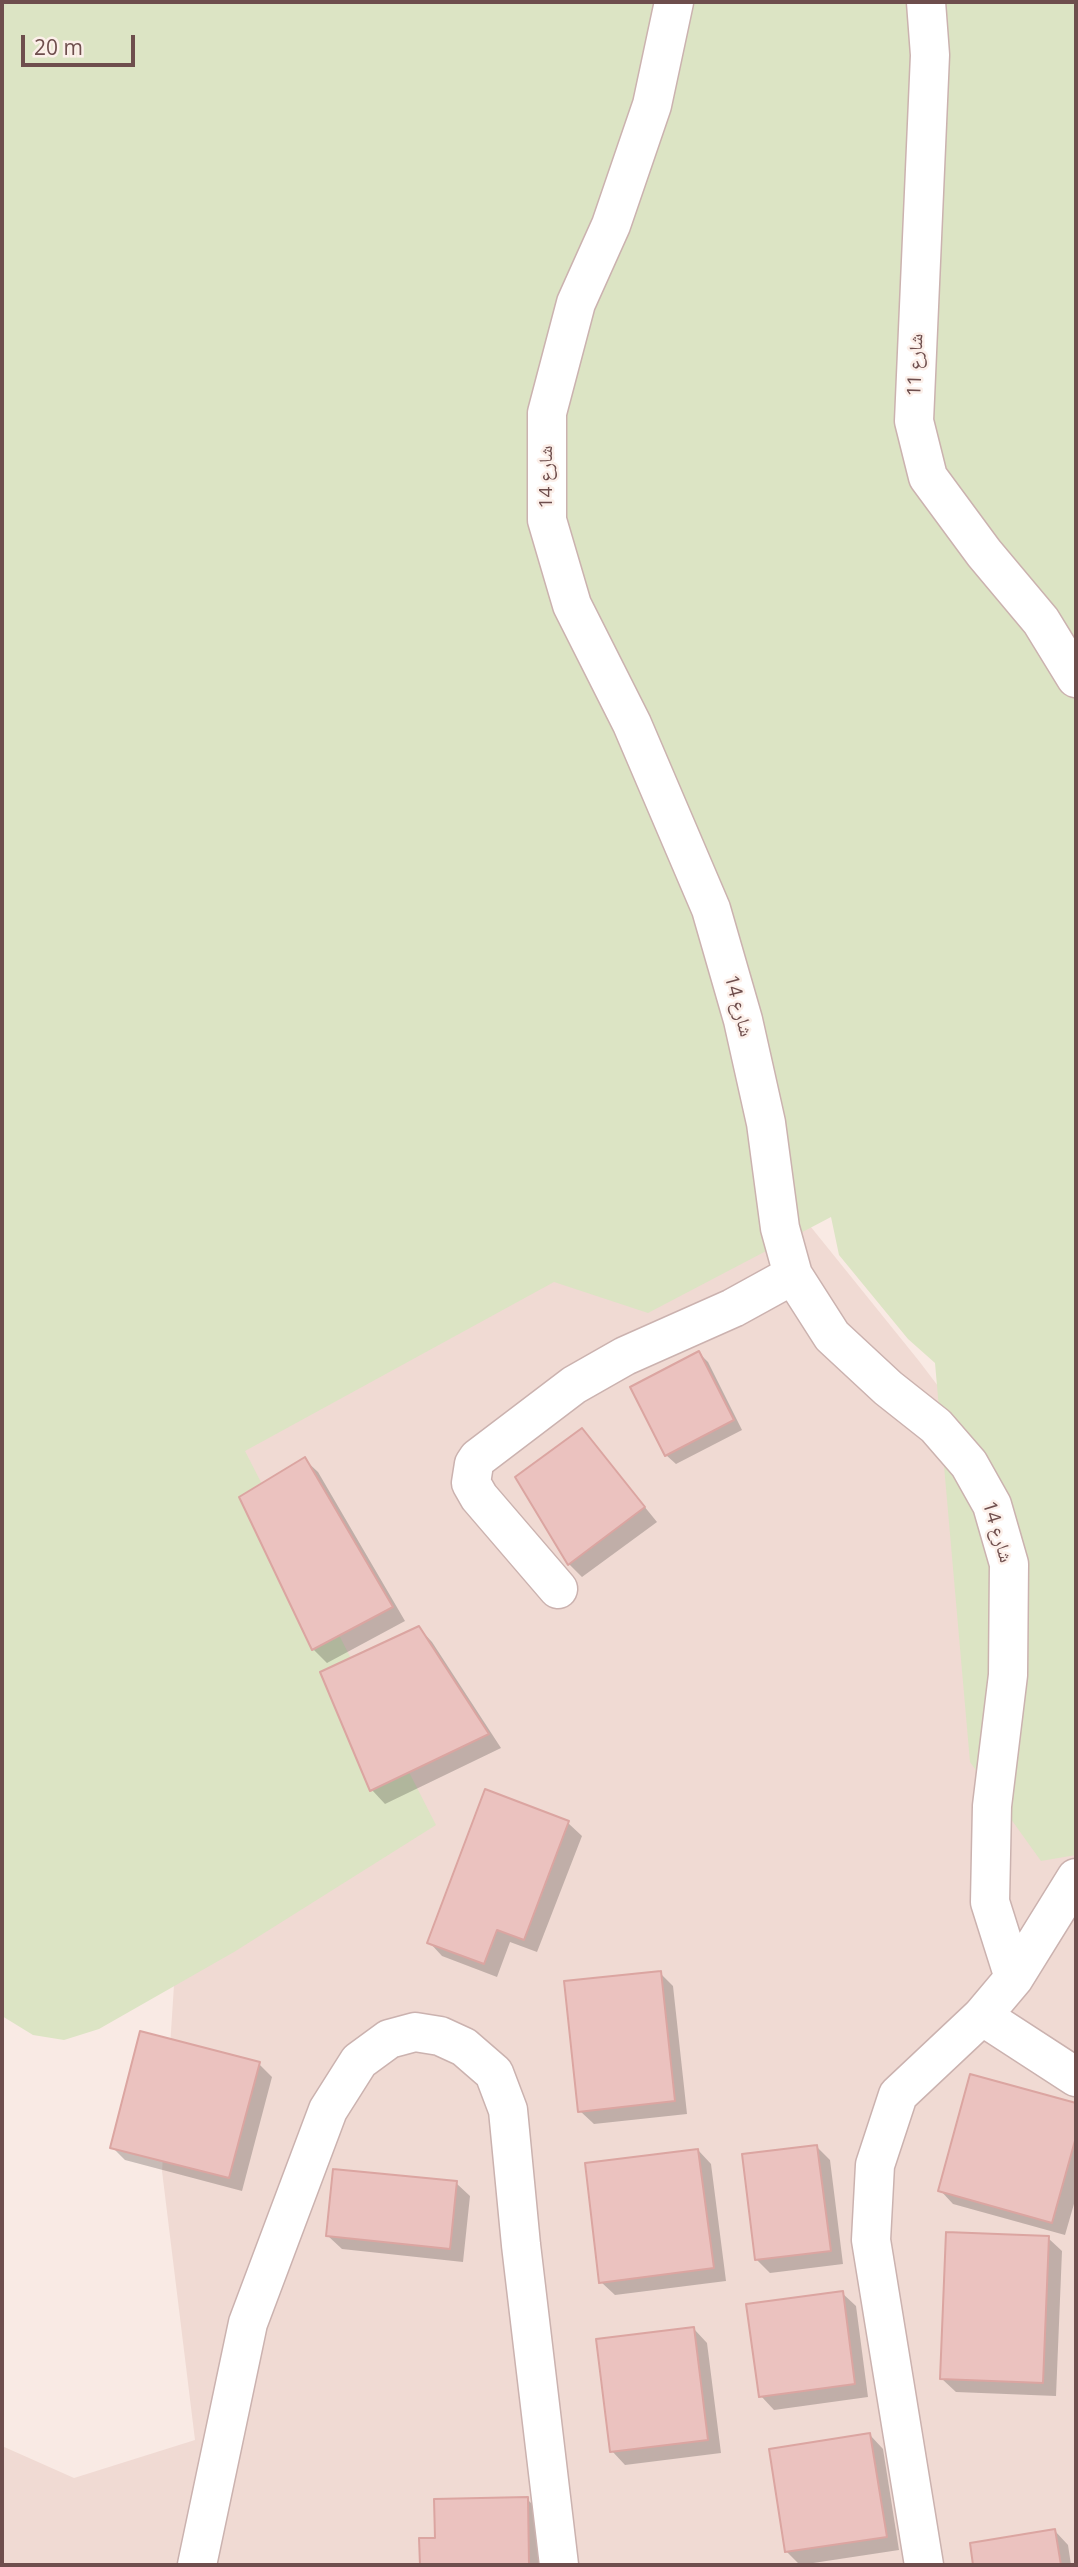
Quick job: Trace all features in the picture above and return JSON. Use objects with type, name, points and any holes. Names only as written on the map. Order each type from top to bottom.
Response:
[{"type":"street","name":"شارع 14","points":[[674,2],[652,105],[611,225],[576,303],[547,413],[547,520],[572,605],[632,724],[711,909],[743,1020],[766,1123],[780,1228],[793,1275],[832,1336],[888,1388],[936,1426],[969,1464],[992,1505],[1009,1564],[1009,1578],[1008,1675],[992,1806],[990,1902],[1014,1978]]},
{"type":"street","name":"شارع 11","points":[[926,2],[930,54],[914,421],[928,477],[1041,621],[1076,678]]},
{"type":"street","points":[[558,1589],[471,1483],[474,1464],[478,1458],[525,1420],[584,1379],[625,1356],[733,1308],[793,1275]]},
{"type":"street","points":[[924,2565],[871,2240],[875,2165],[898,2095],[982,2016],[1014,1978],[1076,1878]]},
{"type":"street","points":[[982,2016],[1076,2077]]},
{"type":"street","points":[[197,2565],[248,2323],[328,2110],[359,2061],[389,2039],[415,2032],[440,2036],[464,2047],[494,2073],[508,2110],[521,2245],[559,2565]]},
{"type":"shaded area","points":[[744,1144],[919,1361],[1014,1486],[1076,1534],[1076,2565],[2,2565],[2,2446],[74,2478],[195,2440],[162,2171],[213,1380]]},
{"type":"green space","points":[[2,2],[1076,2],[1076,1855],[1041,1861],[970,1762],[935,1363],[908,1339],[839,1255],[831,1217],[648,1313],[554,1282],[245,1451],[436,1825],[234,1952],[99,2029],[64,2040],[33,2035],[2,2016]]},
{"type":"building","points":[[699,1351],[734,1420],[665,1456],[630,1387]]},
{"type":"building","points":[[582,1428],[645,1507],[568,1565],[515,1477]]},
{"type":"building","points":[[305,1457],[393,1607],[312,1650],[239,1497]]},
{"type":"building","points":[[419,1626],[489,1734],[370,1791],[320,1672]]},
{"type":"building","points":[[485,1789],[569,1821],[524,1940],[497,1930],[484,1964],[427,1943]]},
{"type":"building","points":[[661,1971],[675,2101],[578,2112],[564,1981]]},
{"type":"building","points":[[140,2031],[260,2062],[229,2178],[110,2148]]},
{"type":"building","points":[[970,2074],[1076,2103],[1076,2137],[1052,2223],[938,2191]]},
{"type":"building","points":[[817,2145],[831,2251],[755,2260],[742,2154]]},
{"type":"building","points":[[698,2149],[714,2268],[599,2283],[585,2163]]},
{"type":"building","points":[[333,2169],[457,2181],[450,2249],[326,2236]]},
{"type":"building","points":[[946,2232],[1049,2236],[1043,2383],[940,2379]]},
{"type":"building","points":[[843,2291],[855,2384],[759,2397],[746,2304]]},
{"type":"building","points":[[694,2327],[708,2440],[610,2452],[596,2339]]},
{"type":"building","points":[[870,2433],[887,2537],[785,2552],[769,2449]]},
{"type":"building","points":[[528,2497],[529,2565],[420,2565],[419,2538],[435,2538],[434,2499]]},
{"type":"building","points":[[1055,2529],[1061,2565],[973,2565],[970,2543]]}]
